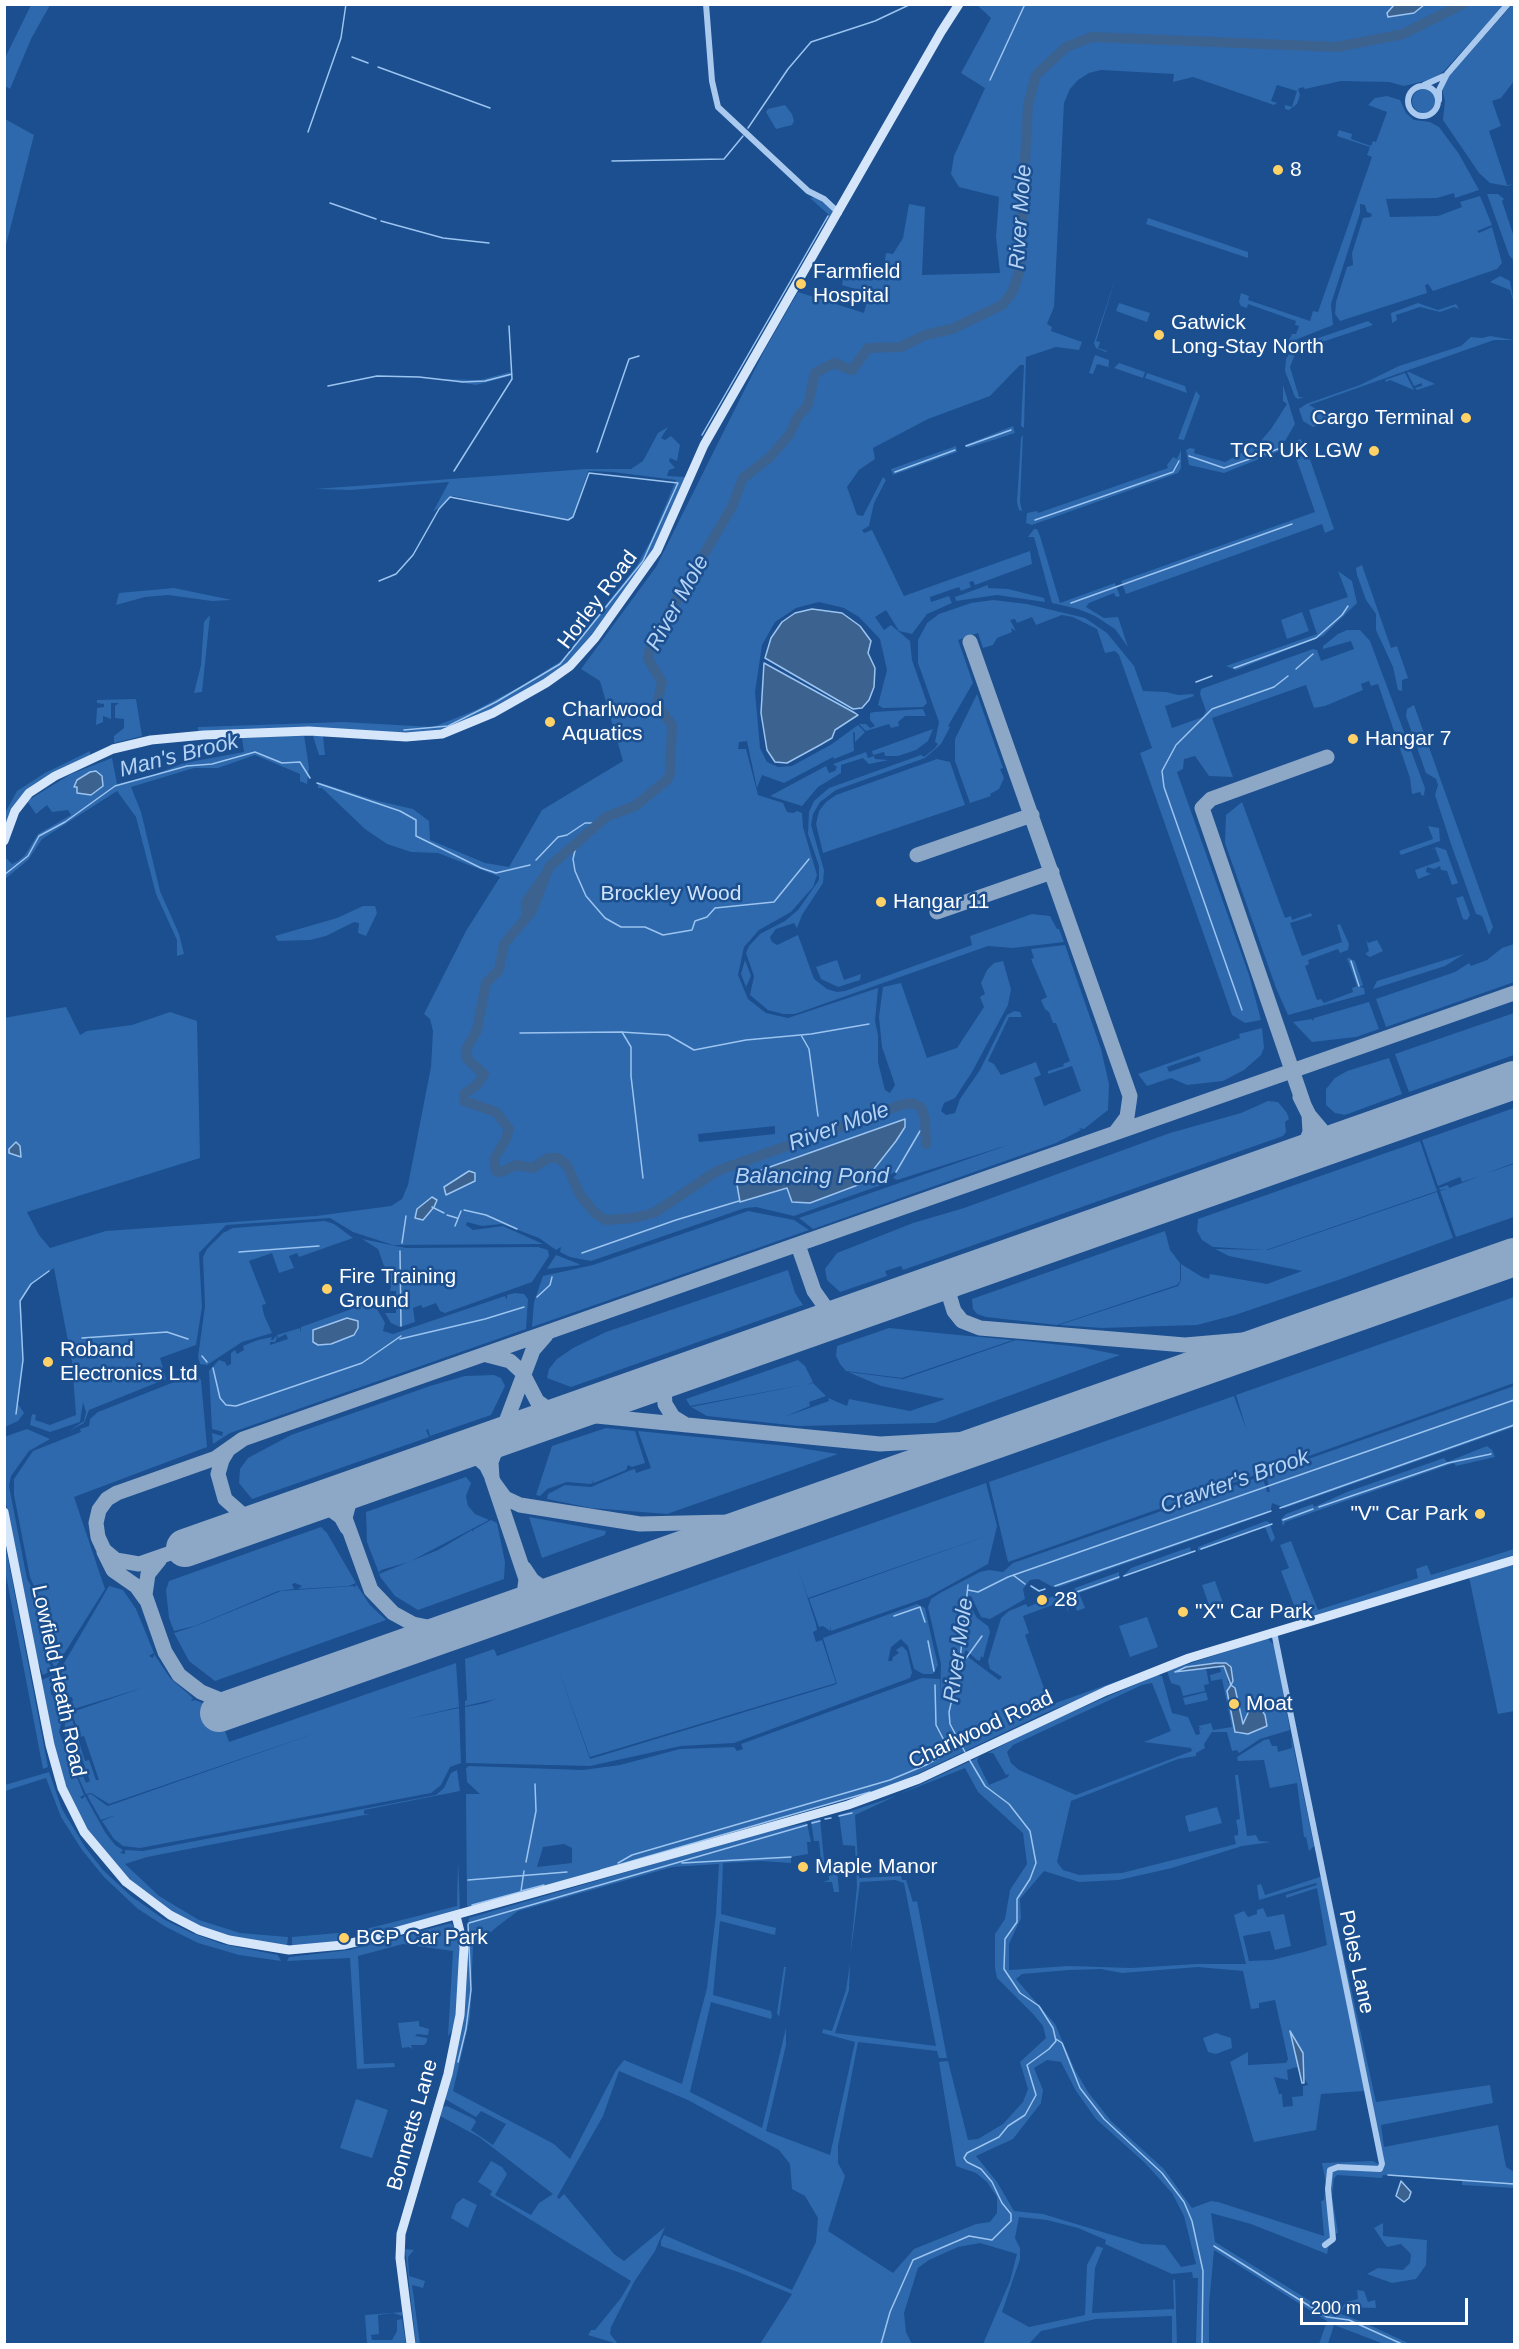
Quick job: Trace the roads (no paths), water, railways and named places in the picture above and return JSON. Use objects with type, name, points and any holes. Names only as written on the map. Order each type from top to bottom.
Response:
[{"type":"street","points":[[706,4],[711,81],[718,107],[808,191],[824,199],[838,213]]},
{"type":"street","name":"Horley Road","points":[[4,841],[15,811],[28,793],[75,766],[118,747],[160,739],[290,731],[406,737],[433,735],[470,724],[561,673],[583,653],[654,555],[700,454],[959,4]]},
{"type":"street","points":[[1447,74],[1412,91],[1408,98],[1409,106],[1415,114],[1424,116],[1432,114],[1437,108],[1439,90],[1447,74],[1508,4]]},
{"type":"street","points":[[1420,86],[1432,88],[1439,99]]},
{"type":"street","name":"Lowfield Heath Road","points":[[4,1512],[48,1736],[60,1782],[88,1838],[131,1887],[162,1910],[199,1930],[229,1940],[274,1949],[343,1945],[456,1916]]},
{"type":"street","name":"Charlwood Road","points":[[456,1916],[848,1805],[896,1788],[1161,1668],[1515,1560]]},
{"type":"street","name":"Poles Lane","points":[[1274,1632],[1382,2162],[1380,2169],[1338,2167],[1330,2170],[1328,2184],[1334,2239],[1325,2245]]},
{"type":"street","name":"Bonnetts Lane","points":[[411,2344],[400,2255],[401,2237],[418,2169],[448,2074],[460,2015],[464,1947],[463,1932],[456,1916]]},
{"type":"water","points":[[1394,5],[1424,5],[1414,13],[1388,17],[1387,13]]},
{"type":"water","points":[[812,609],[842,613],[860,626],[871,641],[868,653],[875,668],[874,687],[869,700],[862,708],[853,709],[765,658],[771,638],[782,622],[795,613]]},
{"type":"water","points":[[764,663],[858,715],[835,730],[832,738],[820,745],[787,763],[775,762],[767,750],[761,713]]},
{"type":"water","points":[[96,771],[102,776],[103,786],[91,795],[77,793],[77,787],[74,787],[77,780]]},
{"type":"water","name":"Balancing Pond","points":[[905,1119],[905,1127],[896,1141],[863,1183],[810,1203],[792,1202],[787,1188],[740,1202],[736,1179]]},
{"type":"water","points":[[16,1142],[20,1146],[21,1157],[9,1153],[9,1149]]},
{"type":"water","points":[[469,1171],[475,1173],[475,1181],[446,1195],[444,1187]]},
{"type":"water","points":[[432,1197],[437,1200],[434,1207],[423,1220],[415,1218],[417,1209]]},
{"type":"water","points":[[347,1318],[358,1321],[358,1328],[354,1335],[331,1344],[318,1345],[313,1342],[313,1330]]},
{"type":"water","points":[[1226,1663],[1231,1667],[1233,1681],[1231,1685],[1224,1666],[1175,1672],[1186,1667]]},
{"type":"water","points":[[1231,1685],[1235,1688],[1243,1724],[1252,1704],[1257,1703],[1265,1715],[1267,1726],[1248,1734],[1235,1732],[1227,1691]]},
{"type":"water","points":[[1290,2031],[1303,2053],[1304,2083],[1302,2083]]},
{"type":"water","points":[[1401,2181],[1411,2192],[1409,2198],[1404,2202],[1396,2196]]},
{"type":"waterway","points":[[308,132],[341,38],[346,4]]},
{"type":"waterway","points":[[748,128],[788,69],[811,42],[875,21],[911,4]]},
{"type":"waterway","points":[[990,80],[1025,4]]},
{"type":"waterway","name":"River Mole","points":[[926,1144],[925,1119],[921,1107],[912,1103],[901,1105],[717,1171],[654,1213],[633,1218],[606,1220],[596,1214],[580,1195],[567,1165],[558,1158],[548,1158],[533,1168],[516,1165],[501,1172],[496,1171],[494,1159],[509,1129],[496,1112],[464,1101],[464,1094],[477,1085],[484,1074],[467,1059],[466,1050],[477,1030],[486,983],[499,970],[504,944],[532,911],[549,867],[606,817],[635,806],[667,780],[670,774],[672,725],[657,705],[662,682],[648,659],[650,648],[662,633],[668,614],[732,507],[743,478],[769,458],[790,434],[797,418],[808,405],[815,373],[834,363],[852,370],[868,348],[901,347],[925,335],[952,329],[1002,305],[1012,293],[1019,273],[1028,105],[1036,75],[1066,47],[1092,37],[1337,47],[1403,34],[1463,4]]},
{"type":"waterway","points":[[352,57],[368,63]]},
{"type":"waterway","points":[[378,67],[490,108]]},
{"type":"waterway","points":[[612,161],[724,159],[743,136]]},
{"type":"waterway","points":[[330,203],[376,219]]},
{"type":"waterway","points":[[702,435],[828,216]]},
{"type":"waterway","points":[[381,221],[443,238],[489,243]]},
{"type":"waterway","points":[[454,471],[512,379],[509,326]]},
{"type":"waterway","points":[[597,452],[629,359],[639,356]]},
{"type":"waterway","points":[[328,386],[377,376],[419,377],[463,382],[485,381],[512,374]]},
{"type":"waterway","points":[[966,446],[1011,430]]},
{"type":"waterway","points":[[1189,456],[1224,468],[1278,449]]},
{"type":"waterway","points":[[895,472],[955,450]]},
{"type":"waterway","points":[[1035,520],[1173,472],[1179,461]]},
{"type":"waterway","points":[[379,581],[396,574],[413,555],[439,509],[450,497],[568,520],[573,517],[589,473],[678,483],[643,561],[560,664],[496,702],[448,726],[404,730]]},
{"type":"waterway","points":[[1071,603],[1292,524]]},
{"type":"waterway","points":[[1234,668],[1316,638],[1342,615],[1348,606]]},
{"type":"waterway","points":[[1296,669],[1313,654]]},
{"type":"waterway","points":[[1196,682],[1212,676]]},
{"type":"waterway","points":[[1242,1010],[1164,787],[1162,771],[1176,745],[1212,709],[1274,687],[1288,676]]},
{"type":"waterway","name":"Man's Brook","points":[[4,875],[28,856],[39,836],[65,822],[115,786],[187,766],[212,764],[255,752],[282,763],[300,762],[310,778]]},
{"type":"waterway","name":"Man's Brook","points":[[317,783],[400,811],[416,820],[416,836],[481,868],[496,873],[530,865]]},
{"type":"waterway","name":"Man's Brook","points":[[536,860],[558,837],[567,835],[585,823],[601,823]]},
{"type":"waterway","name":"Man's Brook","points":[[577,842],[573,859],[575,871],[586,896],[605,918],[621,927],[645,927],[663,935],[692,930],[695,921],[707,917],[715,908],[774,902],[809,859]]},
{"type":"waterway","points":[[527,916],[526,902],[543,878]]},
{"type":"waterway","points":[[1351,961],[1359,986]]},
{"type":"waterway","points":[[520,1033],[621,1032],[668,1035],[694,1050],[746,1040],[811,1034],[869,1024]]},
{"type":"waterway","points":[[622,1032],[631,1047],[631,1076],[643,1178]]},
{"type":"waterway","points":[[801,1035],[809,1049],[818,1116]]},
{"type":"waterway","points":[[896,1172],[920,1131]]},
{"type":"waterway","points":[[582,1253],[739,1201]]},
{"type":"waterway","points":[[432,1207],[444,1213]]},
{"type":"waterway","points":[[464,1210],[486,1215],[517,1229]]},
{"type":"waterway","points":[[455,1226],[461,1211]]},
{"type":"waterway","points":[[447,1215],[457,1218]]},
{"type":"waterway","points":[[402,1243],[406,1216]]},
{"type":"waterway","points":[[239,1252],[319,1246]]},
{"type":"waterway","points":[[400,1251],[401,1326]]},
{"type":"waterway","points":[[16,1414],[23,1360],[20,1301],[31,1284],[49,1271]]},
{"type":"waterway","points":[[537,1297],[550,1285],[552,1277]]},
{"type":"waterway","points":[[400,1339],[485,1319],[524,1307]]},
{"type":"waterway","points":[[82,1338],[167,1332],[188,1339]]},
{"type":"waterway","points":[[213,1368],[220,1398],[226,1405],[236,1406],[362,1363],[401,1336]]},
{"type":"waterway","points":[[202,1356],[207,1362]]},
{"type":"waterway","name":"Crawter's Brook","points":[[968,1590],[978,1592],[1008,1577],[1514,1400]]},
{"type":"waterway","points":[[1280,1508],[1514,1425]]},
{"type":"waterway","points":[[1319,1507],[1448,1463],[1491,1454]]},
{"type":"waterway","points":[[1283,1520],[1313,1509]]},
{"type":"waterway","points":[[1055,1586],[1271,1511]]},
{"type":"waterway","points":[[1201,1549],[1272,1524]]},
{"type":"waterway","points":[[1124,1576],[1195,1551]]},
{"type":"waterway","points":[[1013,1575],[1025,1584]]},
{"type":"waterway","points":[[1071,1594],[1119,1577]]},
{"type":"waterway","name":"River Mole","points":[[965,1752],[950,1724],[949,1712],[959,1669],[968,1585]]},
{"type":"waterway","points":[[1031,1586],[1039,1591],[1045,1589]]},
{"type":"waterway","points":[[894,1616],[920,1607],[925,1622]]},
{"type":"waterway","points":[[959,1668],[982,1636]]},
{"type":"waterway","points":[[928,1641],[934,1671]]},
{"type":"waterway","points":[[935,1685],[936,1725],[948,1748]]},
{"type":"waterway","points":[[618,1863],[632,1855],[890,1780],[926,1765],[961,1745]]},
{"type":"waterway","name":"River Mole","points":[[881,2344],[890,2312],[913,2260],[969,2236],[992,2240],[1011,2221],[1011,2214],[1002,2203],[992,2182],[981,2169],[964,2158],[967,2153],[999,2137],[1008,2126],[1025,2115],[1036,2095],[1027,2065],[1056,2041],[1053,2028],[1039,2006],[1020,1993],[1004,1969],[1005,1939],[1017,1922],[1017,1899],[1030,1879],[1036,1863],[1030,1831],[1009,1804],[985,1786],[969,1759]]},
{"type":"waterway","points":[[526,1862],[536,1811],[535,1784]]},
{"type":"waterway","points":[[601,1870],[870,1792]]},
{"type":"waterway","points":[[839,1816],[852,1813]]},
{"type":"waterway","points":[[825,1819],[831,1818]]},
{"type":"waterway","points":[[812,1823],[820,1821]]},
{"type":"waterway","points":[[469,1923],[807,1825]]},
{"type":"waterway","points":[[682,1863],[791,1857]]},
{"type":"waterway","points":[[524,1871],[521,1891],[544,1885]]},
{"type":"waterway","points":[[468,1880],[567,1872]]},
{"type":"waterway","points":[[472,1905],[520,1892]]},
{"type":"waterway","points":[[458,2062],[466,2029],[471,1990],[468,1924]]},
{"type":"waterway","points":[[1056,2039],[1062,2043],[1080,2088],[1104,2119],[1162,2173],[1184,2202],[1192,2221],[1203,2271],[1202,2344]]},
{"type":"waterway","points":[[1388,2175],[1514,2184]]},
{"type":"waterway","points":[[1214,2246],[1327,2317],[1349,2320],[1402,2344]]},
{"type":"place","name":"8","points":[[1278,170]]},
{"type":"place","name":"Farmfield Hospital","points":[[801,284]]},
{"type":"place","name":"Gatwick Long-Stay North","points":[[1159,335]]},
{"type":"place","name":"Cargo Terminal","points":[[1466,418]]},
{"type":"place","name":"TCR UK LGW","points":[[1374,451]]},
{"type":"place","name":"Charlwood Aquatics","points":[[550,722]]},
{"type":"place","name":"Hangar 7","points":[[1353,739]]},
{"type":"place","name":"Hangar 11","points":[[881,902]]},
{"type":"place","name":"Fire Training Ground","points":[[327,1289]]},
{"type":"place","name":"Roband Electronics Ltd","points":[[48,1362]]},
{"type":"place","name":"\"V\" Car Park","points":[[1480,1514]]},
{"type":"place","name":"28","points":[[1042,1600]]},
{"type":"place","name":"\"X\" Car Park","points":[[1183,1612]]},
{"type":"place","name":"Moat","points":[[1234,1704]]},
{"type":"place","name":"Maple Manor","points":[[803,1867]]},
{"type":"place","name":"BCP Car Park","points":[[344,1938]]},
{"type":"park label","name":"Brockley Wood","points":[[671,894]]}]
